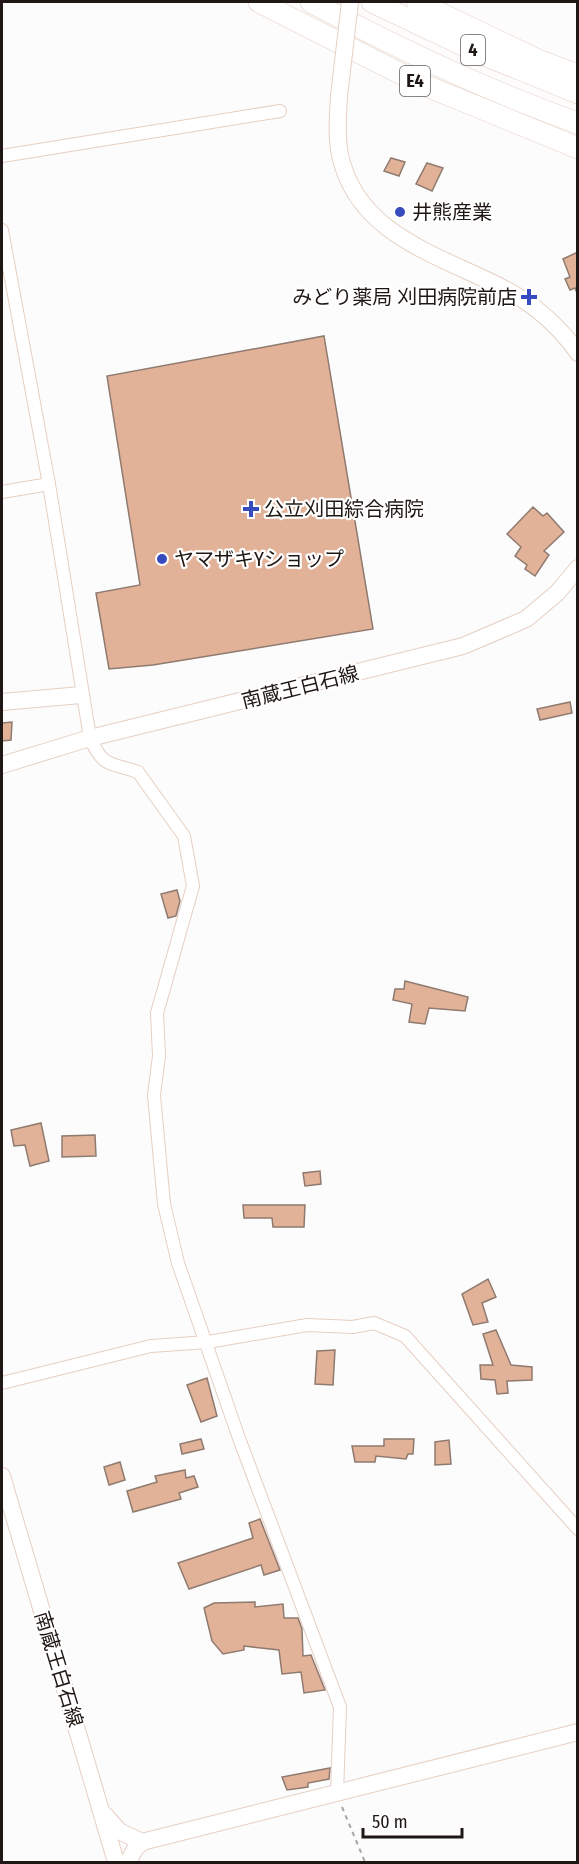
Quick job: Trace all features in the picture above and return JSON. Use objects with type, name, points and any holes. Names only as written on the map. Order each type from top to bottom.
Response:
[{"type":"highway","name":"E4","points":[[259,2],[419,83],[578,148]]},
{"type":"highway","name":"E4","points":[[311,2],[422,58],[531,106],[578,123]]},
{"type":"highway","name":"4","points":[[372,2],[484,55],[578,93]]},
{"type":"highway","name":"4","points":[[417,2],[538,60],[578,75]]},
{"type":"main road","points":[[350,2],[339,96],[340,156],[351,187],[372,217],[421,250],[505,289],[541,313],[566,337],[578,353]]},
{"type":"main road","name":"南蔵王白石線","points":[[2,765],[90,738],[464,646],[526,619],[557,593],[578,568]]},
{"type":"main road","points":[[2,702],[81,695]]},
{"type":"main road","name":"南蔵王白石線","points":[[2,1476],[116,1863]]},
{"type":"main road","points":[[128,1863],[135,1849],[142,1842],[578,1732]]},
{"type":"main road","points":[[100,1809],[119,1831],[142,1842]]},
{"type":"street","points":[[2,156],[280,111]]},
{"type":"street","points":[[2,230],[49,484],[81,695],[90,738],[99,757],[112,766],[138,772],[157,795],[184,836],[193,885],[157,1013],[159,1056],[154,1095],[164,1204],[178,1263],[208,1342],[240,1441],[340,1707],[337,1793]]},
{"type":"street","points":[[2,492],[49,484]]},
{"type":"street","points":[[2,1383],[150,1346],[208,1342],[307,1325],[353,1327],[374,1323],[405,1336],[578,1529]]},
{"type":"path","points":[[337,1793],[365,1863]]},
{"type":"building","points":[[391,158],[405,162],[399,176],[384,171]]},
{"type":"building","points":[[427,163],[443,168],[432,191],[416,184]]},
{"type":"building","points":[[578,252],[577,293],[575,288],[570,290],[565,279],[570,277],[563,259]]},
{"type":"building","points":[[324,336],[373,629],[153,665],[109,669],[96,593],[140,585],[107,376]]},
{"type":"building","points":[[533,507],[543,516],[547,513],[564,532],[544,551],[549,555],[535,576],[525,569],[527,565],[515,556],[521,547],[507,534]]},
{"type":"building","points":[[570,702],[572,713],[540,720],[537,709]]},
{"type":"building","points":[[12,722],[11,740],[2,741],[2,723]]},
{"type":"building","points":[[177,890],[180,901],[176,916],[168,918],[161,894]]},
{"type":"building","points":[[405,981],[468,997],[465,1011],[429,1008],[425,1024],[409,1022],[412,1004],[393,1000],[395,989],[404,989]]},
{"type":"building","points":[[41,1123],[49,1161],[30,1166],[25,1145],[14,1146],[11,1130]]},
{"type":"building","points":[[95,1135],[96,1156],[62,1157],[62,1136]]},
{"type":"building","points":[[320,1171],[321,1184],[305,1186],[303,1173]]},
{"type":"building","points":[[243,1205],[305,1205],[304,1227],[273,1227],[272,1218],[244,1218]]},
{"type":"building","points":[[488,1279],[496,1297],[482,1303],[488,1322],[473,1325],[462,1294]]},
{"type":"building","points":[[496,1330],[511,1365],[532,1367],[532,1380],[507,1381],[508,1393],[497,1394],[495,1380],[481,1379],[480,1365],[493,1365],[483,1334]]},
{"type":"building","points":[[335,1350],[333,1385],[315,1384],[317,1351]]},
{"type":"building","points":[[207,1378],[217,1416],[201,1422],[187,1385]]},
{"type":"building","points":[[201,1439],[204,1449],[182,1454],[180,1444]]},
{"type":"building","points":[[384,1439],[414,1439],[413,1454],[408,1454],[406,1459],[376,1456],[375,1462],[355,1462],[352,1446],[384,1446]]},
{"type":"building","points":[[449,1440],[451,1464],[435,1465],[435,1442]]},
{"type":"building","points":[[120,1462],[125,1480],[109,1485],[104,1467]]},
{"type":"building","points":[[185,1470],[186,1478],[194,1476],[198,1487],[179,1493],[181,1499],[133,1512],[127,1491],[157,1482],[155,1476]]},
{"type":"building","points":[[260,1519],[280,1570],[264,1575],[261,1565],[189,1589],[178,1563],[253,1538],[249,1523]]},
{"type":"building","points":[[255,1602],[255,1607],[283,1604],[284,1618],[298,1618],[302,1629],[303,1656],[311,1655],[325,1690],[304,1693],[301,1672],[282,1674],[279,1650],[244,1646],[244,1650],[223,1654],[212,1641],[204,1608],[214,1603]]},
{"type":"building","points":[[330,1768],[329,1779],[308,1783],[308,1787],[287,1790],[282,1777]]},
{"type":"place","name":"井熊産業","points":[[400,212]]},
{"type":"place","name":"みどり薬局 刈田病院前店","points":[[529,297]]},
{"type":"place","name":"公立刈田綜合病院","points":[[251,509]]},
{"type":"place","name":"ヤマザキYショップ","points":[[162,559]]}]
